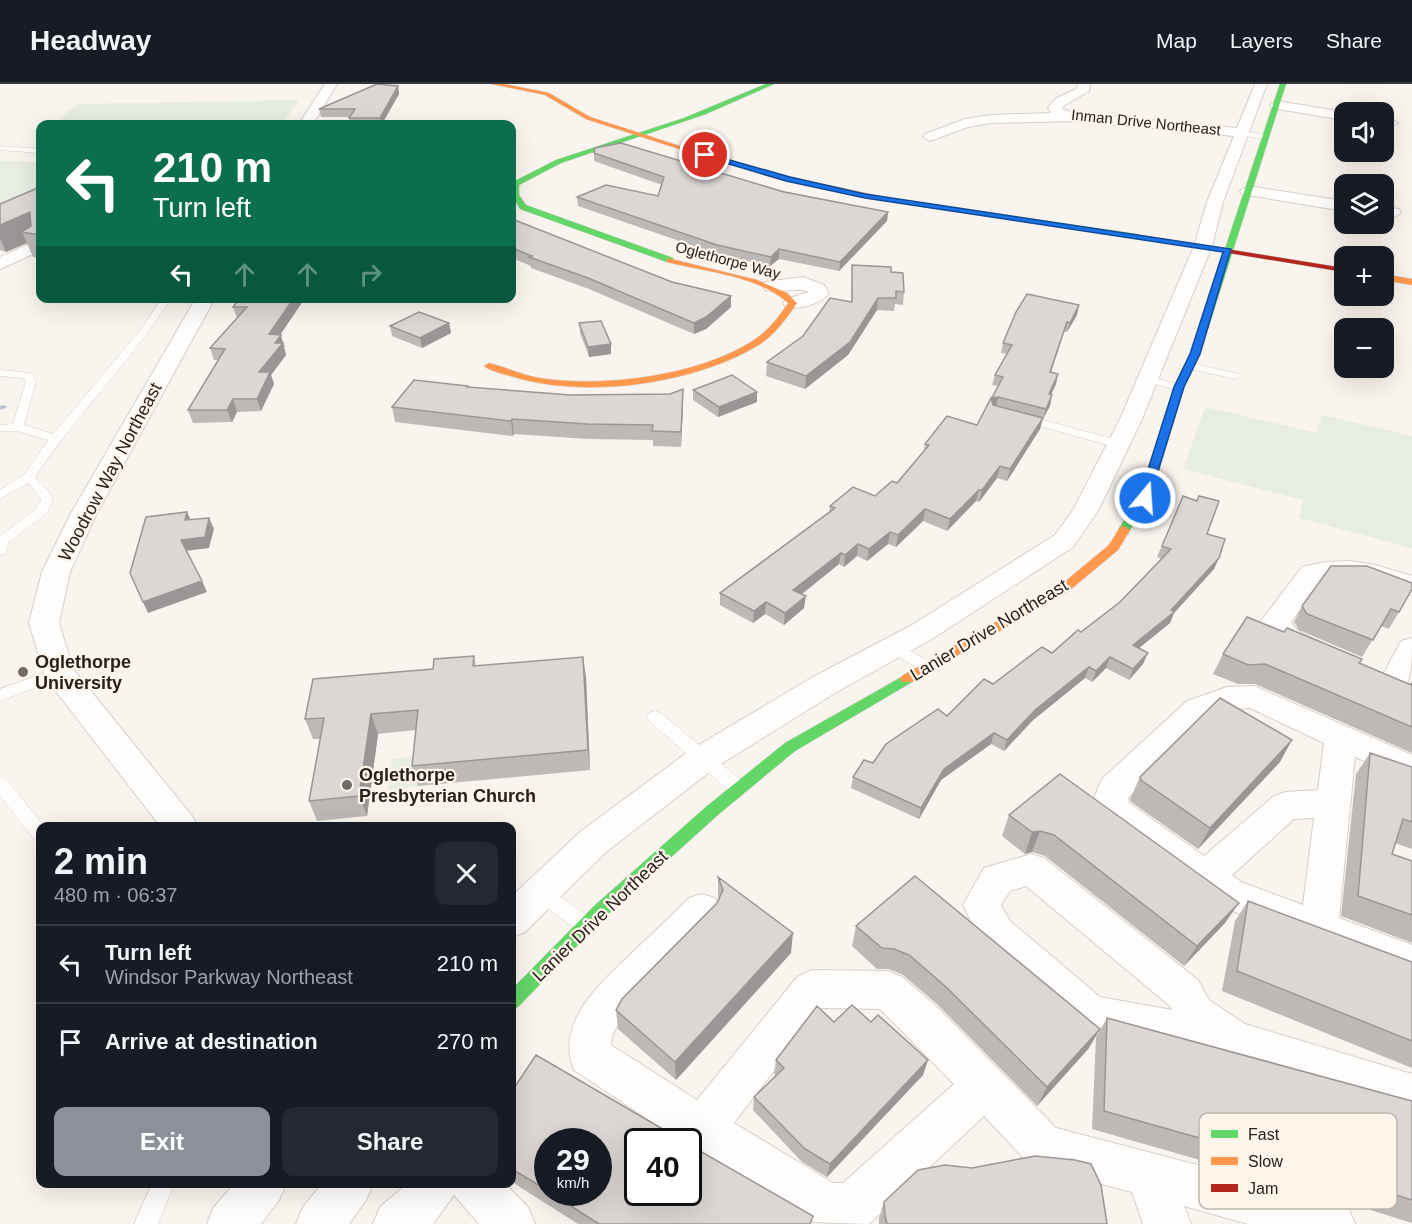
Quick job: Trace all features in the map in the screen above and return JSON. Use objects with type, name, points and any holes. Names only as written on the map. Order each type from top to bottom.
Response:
[{"type":"street","points":[[308,120],[331,84]]},
{"type":"street","points":[[495,84],[547,94],[588,118],[640,135],[789,179],[865,196],[1334,268]]},
{"type":"street","points":[[640,135],[753,93],[771,84]]},
{"type":"street","name":"Inman Drive Northeast","points":[[1084,84],[1082,92],[1060,102],[1055,108],[1056,111],[1075,117],[1201,127],[1253,135]]},
{"type":"street","points":[[1275,88],[1334,112]]},
{"type":"street","name":"Lanier Drive Northeast","points":[[516,997],[586,926],[739,789],[790,747],[1066,587],[1114,547],[1145,498],[1179,387],[1189,366],[1215,249],[1215,202],[1253,135],[1275,88]]},
{"type":"street","points":[[930,137],[965,123],[991,119],[1075,117]]},
{"type":"street","name":"Oglethorpe Way","points":[[516,184],[541,168],[640,135]]},
{"type":"street","name":"Lanier Drive Northeast","points":[[516,916],[593,842],[704,758],[824,685],[894,647],[1064,541],[1085,511],[1131,419],[1146,379],[1248,191],[1253,135]]},
{"type":"street","points":[[1248,191],[1334,204]]},
{"type":"street","name":"Oglethorpe Way","points":[[489,366],[554,383],[618,381],[673,373],[726,358],[756,343],[786,314],[793,303],[788,294],[772,286],[683,266],[523,207],[516,196]]},
{"type":"street","points":[[0,264],[36,246]]},
{"type":"street","points":[[1394,279],[1412,282]]},
{"type":"street","points":[[772,286],[803,283],[818,289],[819,293],[815,297],[793,303]]},
{"type":"street","name":"Woodrow Way Northeast","points":[[177,822],[59,673],[44,623],[56,572],[83,515],[203,303]]},
{"type":"street","points":[[1340,662],[1287,639],[1279,631],[1276,621],[1312,573],[1346,568],[1383,575],[1412,586]]},
{"type":"street","points":[[1392,684],[1412,648]]},
{"type":"street","points":[[1412,768],[1254,697],[1227,698],[1198,709],[1114,789],[1111,798],[1114,811],[1228,893],[1412,963]]},
{"type":"street","points":[[1319,927],[1341,736]]},
{"type":"street","points":[[1204,877],[1286,806],[1333,803]]},
{"type":"street","points":[[1233,1041],[1195,1014],[1184,993],[1031,869],[997,879],[982,904],[996,933],[1090,1015],[1233,1041],[1412,1096]]},
{"type":"street","points":[[700,1128],[589,1055],[593,1029],[608,1004],[702,910]]},
{"type":"street","points":[[985,1085],[852,1207],[827,1206],[702,1129],[812,989],[888,990],[922,1021],[985,1085],[1044,1147],[1199,1187]]},
{"type":"street","points":[[1148,1173],[1167,1224]]},
{"type":"street","points":[[231,1224],[260,1188]]},
{"type":"street","points":[[320,1224],[347,1188]]},
{"type":"street","points":[[397,1224],[418,1206],[433,1188]]},
{"type":"street","points":[[477,1188],[511,1224]]},
{"type":"street","points":[[1276,1209],[1330,1224]]},
{"type":"lane","points":[[0,148],[36,151]]},
{"type":"lane","points":[[0,495],[29,477],[55,438],[147,329],[164,303]]},
{"type":"lane","points":[[1189,366],[1236,376]]},
{"type":"lane","points":[[0,373],[27,375],[31,381],[18,427]]},
{"type":"lane","points":[[1146,379],[1179,387]]},
{"type":"lane","points":[[1010,415],[1118,444]]},
{"type":"lane","points":[[0,428],[18,427],[55,438]]},
{"type":"lane","points":[[1,543],[41,511],[47,501],[44,493],[29,477]]},
{"type":"lane","points":[[894,647],[927,667]]},
{"type":"lane","points":[[0,695],[59,673]]},
{"type":"lane","points":[[655,717],[739,789]]},
{"type":"lane","points":[[0,784],[36,829]]},
{"type":"lane","points":[[541,892],[586,926]]},
{"type":"lane","points":[[146,1224],[161,1188]]},
{"type":"shaded area","points":[[299,100],[285,120],[58,120],[78,104]]},
{"type":"shaded area","points":[[0,161],[36,162],[36,207],[0,224]]},
{"type":"shaded area","points":[[1205,407],[1317,433],[1322,415],[1412,436],[1412,548],[1299,518],[1303,500],[1183,469]]},
{"type":"shaded area","points":[[422,755],[418,786],[388,790],[392,759]]},
{"type":"building","points":[[377,84],[398,86],[380,118],[349,118],[355,109],[319,109]]},
{"type":"building","points":[[621,143],[784,192],[888,212],[840,262],[779,249],[771,257],[717,245],[577,197],[606,185],[658,196],[664,177],[594,153],[595,148]]},
{"type":"building","points":[[36,189],[36,234],[22,232],[31,226],[30,212],[0,225],[0,204]]},
{"type":"building","points":[[516,221],[672,282],[731,296],[706,317],[694,323],[588,278],[529,257],[532,256],[516,250]]},
{"type":"building","points":[[852,265],[891,267],[891,272],[903,273],[904,292],[896,291],[896,298],[878,298],[850,342],[806,376],[767,362],[803,336],[830,298],[852,302]]},
{"type":"building","points":[[1027,294],[1079,305],[1070,323],[1067,322],[1050,372],[1058,374],[1049,394],[1052,395],[1046,409],[998,397],[992,398],[1003,377],[995,375],[1012,345],[1003,343],[1016,312]]},
{"type":"building","points":[[236,303],[291,303],[269,334],[281,335],[275,343],[283,343],[259,372],[270,372],[257,399],[233,399],[227,410],[188,410],[225,349],[210,348],[247,307],[233,307]]},
{"type":"building","points":[[419,312],[449,323],[420,338],[390,326]]},
{"type":"building","points":[[601,321],[611,344],[588,347],[579,323]]},
{"type":"building","points":[[732,375],[757,392],[719,407],[693,390]]},
{"type":"building","points":[[414,380],[467,387],[571,395],[670,394],[683,389],[681,432],[652,431],[653,425],[587,424],[512,419],[511,421],[392,407]]},
{"type":"building","points":[[991,398],[993,405],[1043,418],[1010,469],[1000,466],[982,490],[979,490],[950,519],[925,509],[898,535],[890,532],[869,549],[858,544],[845,555],[841,553],[793,590],[806,596],[785,613],[766,602],[754,611],[720,593],[835,508],[830,506],[853,487],[875,496],[892,481],[897,483],[929,445],[925,444],[947,416],[977,425]]},
{"type":"building","points":[[1183,496],[1197,501],[1199,496],[1219,501],[1207,534],[1225,539],[1219,558],[1171,610],[1174,612],[1133,645],[1148,653],[1133,669],[1110,657],[1096,671],[1089,667],[1035,710],[1007,740],[994,733],[944,769],[921,808],[853,777],[864,760],[873,763],[886,744],[938,709],[947,716],[984,679],[993,684],[1042,647],[1052,653],[1078,630],[1081,632],[1120,602],[1171,549],[1162,546]]},
{"type":"building","points":[[187,512],[185,520],[209,518],[205,537],[181,540],[202,581],[143,602],[130,573],[146,517]]},
{"type":"building","points":[[1331,566],[1367,566],[1412,583],[1412,589],[1399,612],[1391,609],[1373,640],[1307,614],[1302,606]]},
{"type":"building","points":[[1247,617],[1284,632],[1287,628],[1362,659],[1359,663],[1411,685],[1412,682],[1412,727],[1265,664],[1248,665],[1223,654]]},
{"type":"building","points":[[474,656],[473,666],[583,657],[588,750],[412,766],[418,710],[371,714],[359,796],[309,801],[324,718],[305,719],[313,679],[433,669],[434,659]]},
{"type":"building","points":[[1220,698],[1292,740],[1210,828],[1141,780],[1140,777]]},
{"type":"building","points":[[1370,753],[1412,767],[1412,822],[1403,819],[1392,854],[1412,861],[1412,915],[1358,896]]},
{"type":"building","points":[[1060,774],[1239,903],[1197,946],[1054,835],[1040,831],[1032,832],[1009,815]]},
{"type":"building","points":[[915,876],[1100,1029],[1047,1087],[945,986],[909,955],[894,949],[882,948],[856,926]]},
{"type":"building","points":[[718,877],[793,933],[675,1062],[616,1010],[622,999],[717,903],[723,890]]},
{"type":"building","points":[[1248,901],[1412,962],[1412,1041],[1237,971]]},
{"type":"building","points":[[852,1005],[871,1022],[878,1015],[928,1060],[830,1164],[805,1149],[754,1097],[784,1068],[776,1060],[817,1006],[834,1022]]},
{"type":"building","points":[[1107,1018],[1412,1101],[1412,1200],[1397,1195],[1397,1113],[1199,1113],[1199,1138],[1104,1111]]},
{"type":"building","points":[[536,1055],[661,1128],[624,1128],[624,1206],[702,1206],[702,1152],[813,1216],[810,1224],[599,1224],[571,1206],[612,1206],[612,1128],[534,1128],[534,1182],[516,1171],[516,1085]]},
{"type":"building","points":[[1035,1156],[1091,1164],[1101,1185],[1107,1224],[887,1224],[884,1202],[918,1170],[945,1165],[972,1168]]},
{"type":"waterway","points":[[0,408],[4,407]]},
{"type":"traffic: fast","points":[[516,184],[558,161],[686,119],[771,84]]},
{"type":"traffic: fast","points":[[1124,530],[1145,497],[1179,387],[1195,354],[1283,84]]},
{"type":"traffic: fast","points":[[516,196],[523,207],[670,260]]},
{"type":"traffic: fast","points":[[899,201],[1137,236]]},
{"type":"traffic: fast","points":[[516,997],[600,911],[713,810],[790,747],[907,679]]},
{"type":"traffic: slow","points":[[495,84],[547,94],[588,118],[684,149],[789,179],[899,201]]},
{"type":"traffic: slow","points":[[489,366],[539,381],[569,384],[625,382],[683,372],[711,364],[756,343],[767,335],[793,303],[784,295],[754,281],[670,260]]},
{"type":"traffic: slow","points":[[1394,279],[1412,282]]},
{"type":"traffic: slow","points":[[907,679],[1066,587],[1114,547],[1124,530]]},
{"type":"traffic: jam","points":[[1137,236],[1334,268]]},
{"type":"place","name":"Oglethorpe University","points":[[23,672]]},
{"type":"place","name":"Oglethorpe Presbyterian Church","points":[[347,785]]},
{"type":"route","points":[[705,155],[789,179],[865,196],[1228,251],[1195,354],[1179,387],[1145,498]]}]
